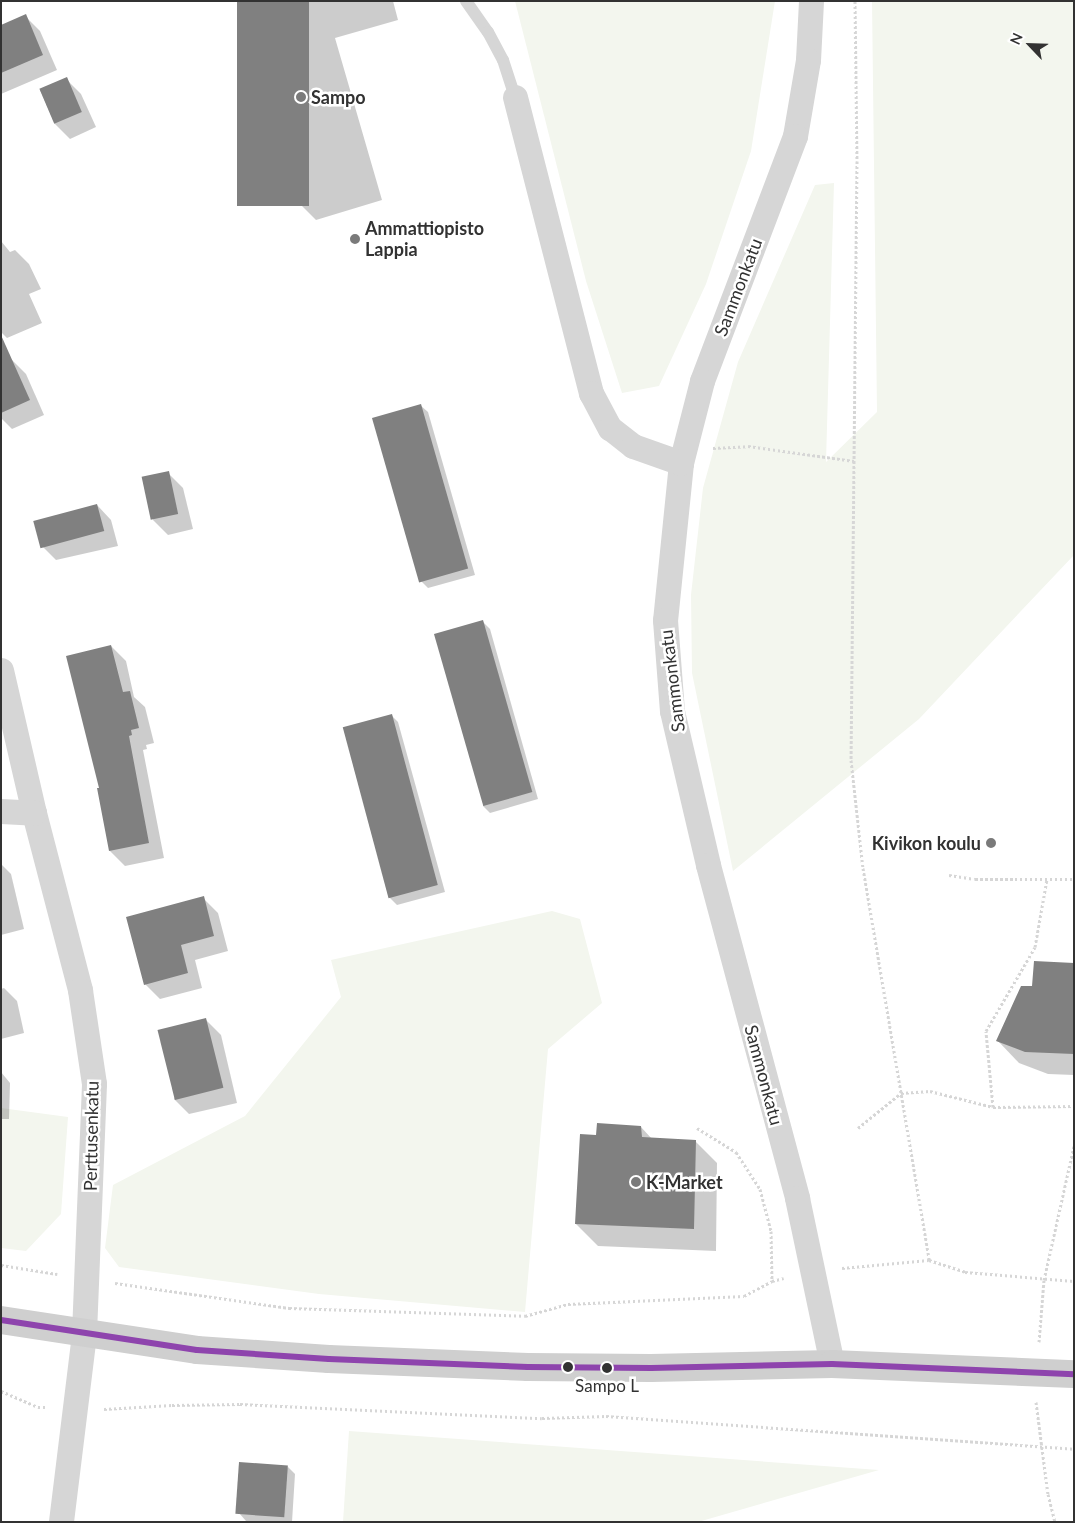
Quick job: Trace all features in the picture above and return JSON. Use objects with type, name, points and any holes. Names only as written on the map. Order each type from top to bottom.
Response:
[{"type":"main road","points":[[1,1320],[197,1350],[518,1367],[652,1368],[832,1364],[1074,1374]]},
{"type":"street","name":"Sammonkatu","points":[[811,1],[808,60],[795,136],[702,381],[683,456],[665,620],[672,711],[708,864],[814,1271],[832,1364]]},
{"type":"street","points":[[515,97],[591,393],[610,428],[633,446],[683,456]]},
{"type":"street","name":"Perttusenkatu","points":[[1,670],[34,813],[80,990],[94,1084],[84,1334],[61,1522]]},
{"type":"street","points":[[1,811],[34,813]]},
{"type":"lane","points":[[466,1],[488,32],[503,60],[515,97]]},
{"type":"path","points":[[855,1],[857,161],[851,760],[863,868],[929,1260]]},
{"type":"path","points":[[683,456],[748,446],[854,462]]},
{"type":"path","points":[[949,875],[975,879],[1074,880]]},
{"type":"path","points":[[993,1107],[986,1031],[1035,947],[1047,879]]},
{"type":"path","points":[[858,1128],[901,1093],[930,1091],[993,1107],[1074,1106]]},
{"type":"path","points":[[697,1128],[736,1152],[760,1189],[771,1231],[772,1281]]},
{"type":"path","points":[[1039,1345],[1044,1280],[1074,1146]]},
{"type":"path","points":[[116,1284],[289,1308],[525,1316],[568,1304],[744,1296],[772,1281],[814,1271],[929,1260],[965,1272],[1074,1281]]},
{"type":"path","points":[[1,1265],[44,1271]]},
{"type":"path","points":[[1,1391],[38,1407]]},
{"type":"path","points":[[1035,1392],[1048,1494],[1055,1522]]},
{"type":"path","points":[[119,1409],[172,1404],[240,1404],[542,1418],[606,1416],[1074,1449]]},
{"type":"shaded area","points":[[515,1],[775,1],[751,151],[706,284],[659,386],[622,393],[586,281]]},
{"type":"shaded area","points":[[872,1],[1074,1],[1074,555],[919,719],[733,871],[692,673],[691,595],[703,488],[738,362],[815,185],[834,183],[826,462],[877,412]]},
{"type":"shaded area","points":[[552,911],[580,919],[602,1003],[548,1049],[525,1312],[319,1294],[119,1267],[105,1248],[113,1185],[245,1116],[341,997],[331,960]]},
{"type":"shaded area","points":[[1,1108],[68,1117],[61,1214],[26,1251],[1,1248]]},
{"type":"shaded area","points":[[349,1431],[879,1470],[698,1522],[343,1522]]},
{"type":"building","points":[[237,1],[309,1],[309,206],[237,206]]},
{"type":"building","points":[[26,14],[43,55],[1,73],[1,25]]},
{"type":"building","points":[[67,77],[82,112],[54,124],[39,89]]},
{"type":"building","points":[[1,335],[30,400],[1,413]]},
{"type":"building","points":[[421,404],[468,568],[419,582],[372,418]]},
{"type":"building","points":[[169,471],[178,514],[151,520],[142,477]]},
{"type":"building","points":[[97,504],[104,531],[40,548],[33,521]]},
{"type":"building","points":[[483,620],[532,792],[483,806],[434,634]]},
{"type":"building","points":[[111,645],[123,692],[130,691],[139,728],[131,730],[132,735],[129,736],[149,843],[109,851],[97,788],[99,788],[66,656]]},
{"type":"building","points":[[392,714],[438,885],[389,898],[343,727]]},
{"type":"building","points":[[204,896],[214,936],[181,945],[188,973],[144,985],[126,917]]},
{"type":"building","points":[[1034,961],[1074,963],[1074,1054],[1025,1052],[996,1041],[1021,986],[1032,986]]},
{"type":"building","points":[[206,1018],[223,1088],[175,1100],[157,1030]]},
{"type":"building","name":"K-Market","points":[[597,1123],[641,1126],[642,1137],[696,1140],[694,1229],[575,1224],[580,1134],[596,1135]]},
{"type":"building","points":[[239,1462],[288,1465],[284,1517],[235,1514]]},
{"type":"transit line","points":[[1,1320],[197,1350],[329,1359],[528,1367],[651,1368],[832,1364],[1074,1374]]},
{"type":"place","name":"Sampo","points":[[301,97]]},
{"type":"place","name":"Ammattiopisto Lappia","points":[[355,239]]},
{"type":"place","name":"Kivikon koulu","points":[[991,843]]},
{"type":"place","name":"K-Market","points":[[636,1182]]},
{"type":"place","name":"Sampo L","points":[[607,1368]]}]
